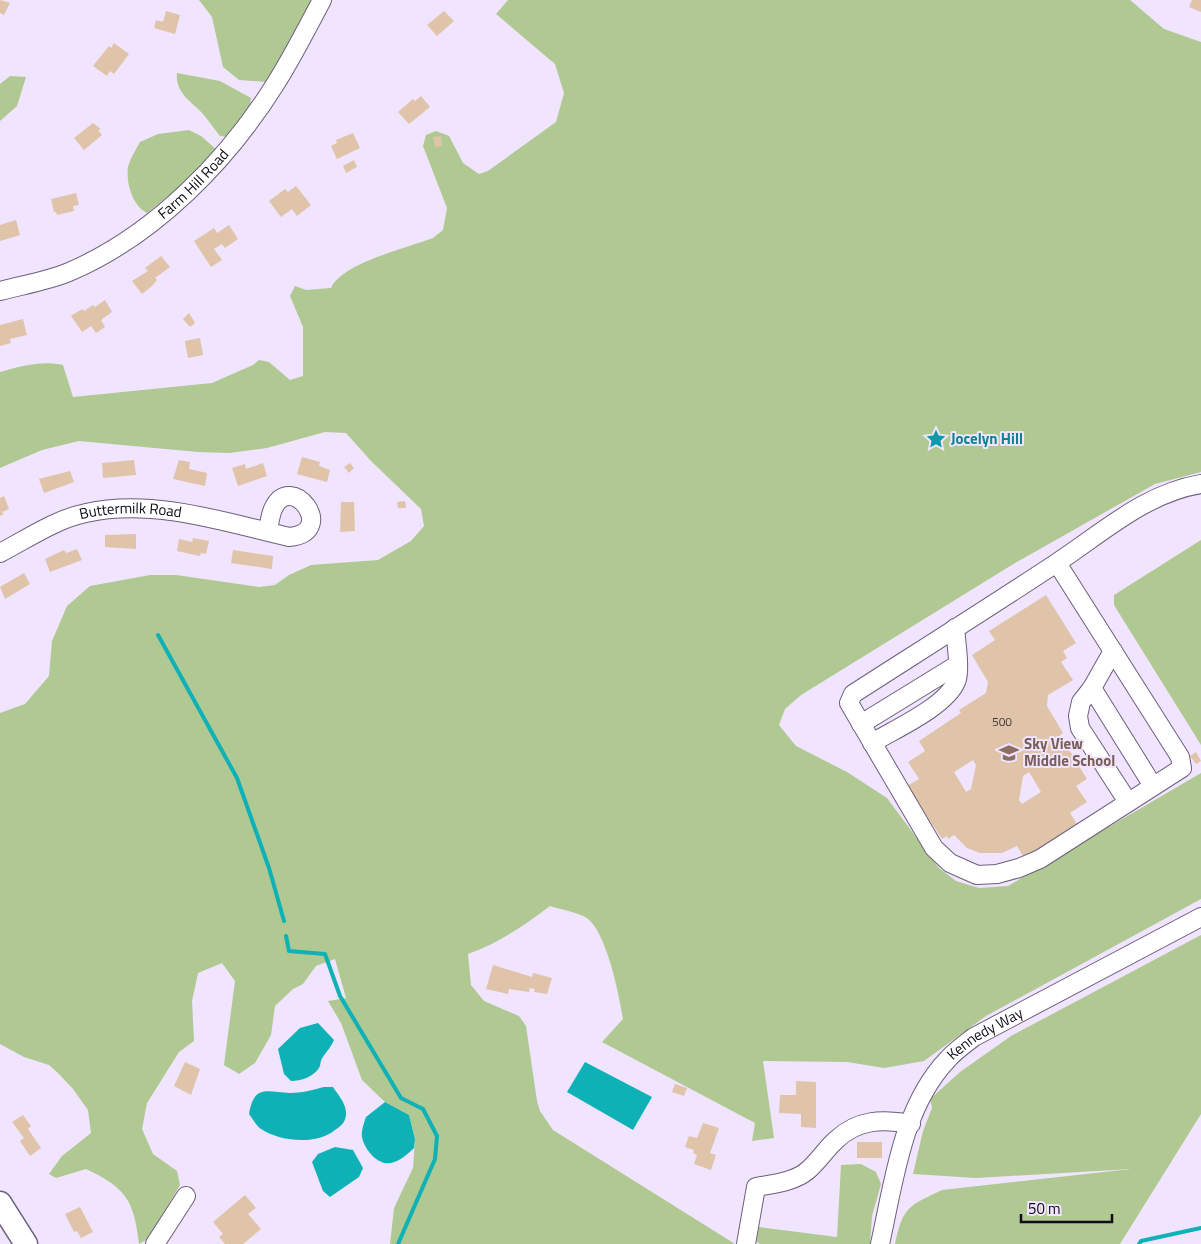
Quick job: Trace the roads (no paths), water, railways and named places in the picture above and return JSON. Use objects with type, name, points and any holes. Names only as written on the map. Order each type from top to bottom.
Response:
[{"type":"main road","points":[[0,1203],[26,1244]]},
{"type":"street","name":"Farm Hill Road","points":[[0,291],[69,272],[92,261],[137,234],[179,201],[214,165],[276,84],[322,0]]},
{"type":"street","points":[[1057,563],[1180,757],[1182,768],[1040,859],[997,874],[977,875],[950,863],[934,848],[848,704],[853,694],[1057,563],[1146,502],[1184,487],[1201,484]]},
{"type":"street","name":"Buttermilk Road","points":[[0,553],[68,518],[113,509],[137,508],[175,512],[268,532]]},
{"type":"street","points":[[872,743],[928,710],[949,693],[957,681],[955,628]]},
{"type":"street","points":[[1114,651],[1082,702],[1078,716],[1080,728],[1128,802]]},
{"type":"street","points":[[861,724],[957,665]]},
{"type":"street","points":[[1092,688],[1153,786]]},
{"type":"street","name":"Kennedy Way","points":[[880,1244],[900,1157],[911,1124],[925,1090],[948,1059],[974,1037],[1201,917]]},
{"type":"street","points":[[746,1244],[756,1187],[793,1178],[806,1172],[836,1140],[851,1128],[872,1120],[888,1120],[911,1124]]},
{"type":"street","points":[[155,1244],[186,1196]]},
{"type":"waterway","points":[[158,635],[237,778],[269,868],[284,921]]},
{"type":"waterway","points":[[286,936],[289,951],[325,954],[340,996],[401,1098],[423,1109],[437,1136],[435,1159],[398,1244]]},
{"type":"waterway","points":[[1139,1244],[1141,1241],[1201,1228]]},
{"type":"place","name":"Jocelyn Hill","points":[[936,439]]},
{"type":"place","name":"Sky View Middle School","points":[[1009,753]]}]
